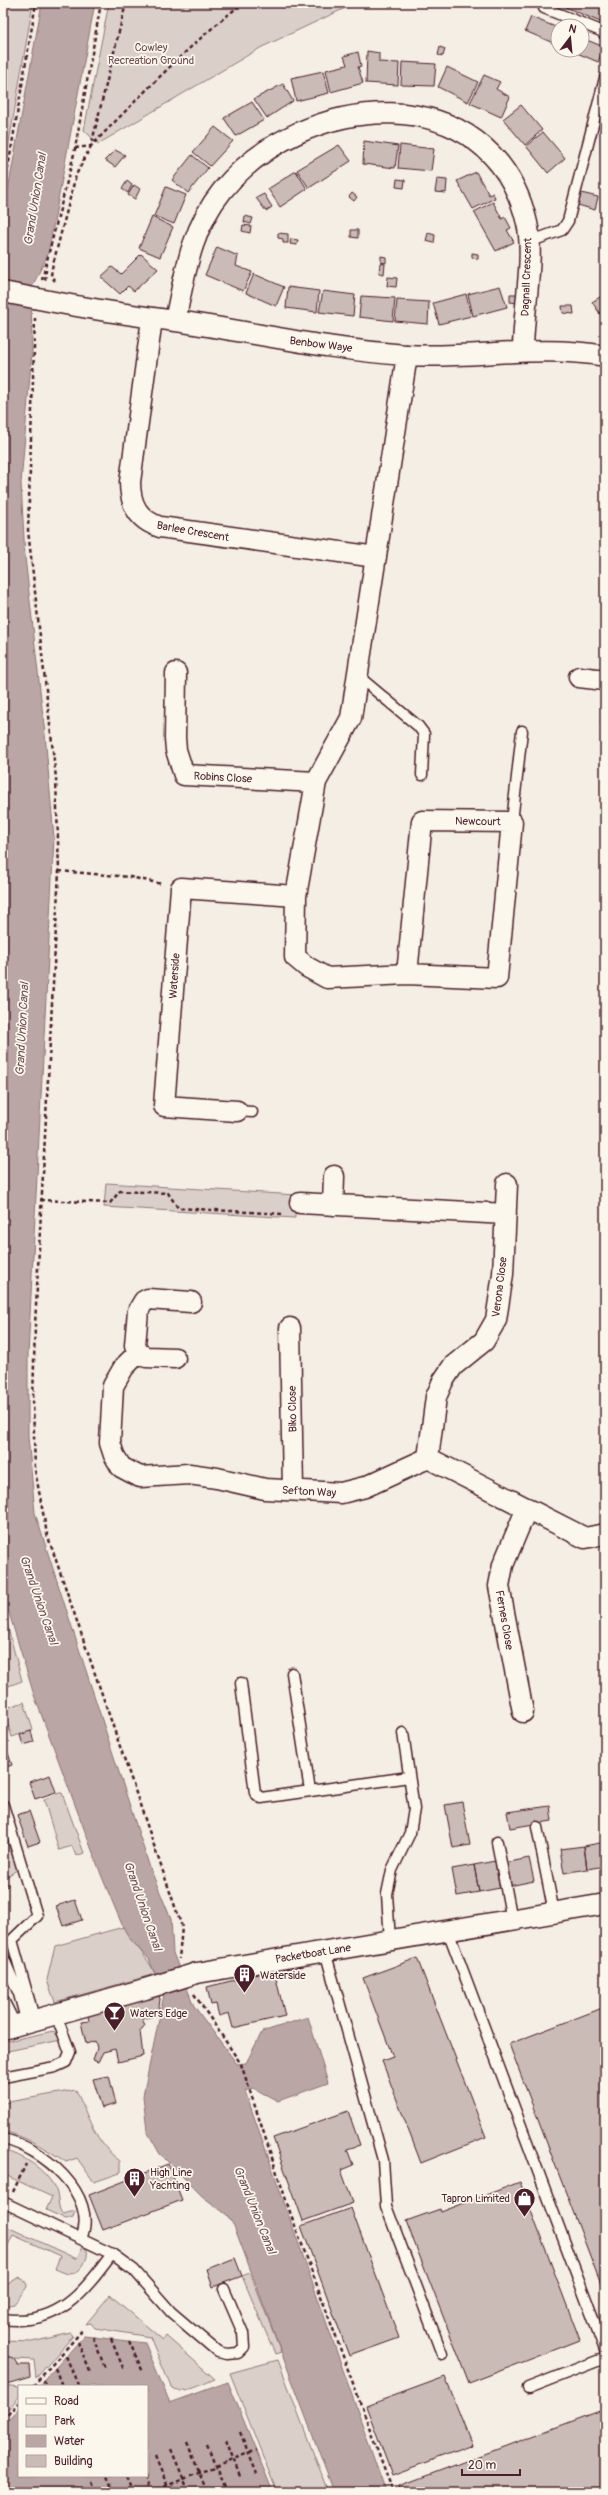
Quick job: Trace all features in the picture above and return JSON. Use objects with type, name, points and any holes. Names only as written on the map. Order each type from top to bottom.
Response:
[{"type":"street","name":"Dagnall Crescent","points":[[175,321],[189,252],[196,231],[223,190],[268,147],[297,132],[329,120],[389,112],[418,116],[446,125],[471,138],[499,164],[509,178],[527,223],[529,242],[523,350]]},
{"type":"street","name":"Benbow Waye","points":[[3,292],[152,319],[175,321],[292,341],[407,355],[467,354],[523,350],[582,352],[605,356]]},
{"type":"street","name":"Barlee Crescent","points":[[152,319],[130,482],[132,504],[135,510],[146,520],[160,527],[376,557]]},
{"type":"street","points":[[316,782],[351,718],[407,355]]},
{"type":"street","name":"Robins Close","points":[[176,673],[175,738],[176,750],[184,775],[316,782]]},
{"type":"street","points":[[579,677],[605,687]]},
{"type":"street","name":"Newcourt","points":[[316,782],[296,896],[295,957],[307,967],[327,978],[407,974],[497,978],[512,822],[422,820],[407,974]]},
{"type":"street","points":[[181,888],[296,896]]},
{"type":"street","name":"Waterside","points":[[181,888],[164,1110],[245,1112]]},
{"type":"street","points":[[333,1204],[334,1176]]},
{"type":"street","name":"Verona Close","points":[[428,1458],[436,1397],[443,1381],[453,1366],[484,1341],[496,1320],[503,1274],[507,1184]]},
{"type":"street","points":[[300,1203],[506,1214]]},
{"type":"street","points":[[176,1358],[146,1357],[138,1353],[135,1345],[138,1311],[144,1301],[148,1299],[191,1302]]},
{"type":"street","name":"Biko Close","points":[[290,1328],[293,1489]]},
{"type":"street","name":"Sefton Way","points":[[138,1353],[124,1367],[114,1386],[110,1444],[121,1467],[147,1478],[189,1474],[217,1478],[265,1489],[293,1489],[316,1492],[347,1491],[365,1487],[428,1458]]},
{"type":"street","points":[[428,1458],[584,1538],[605,1534]]},
{"type":"street","name":"Fernes Close","points":[[523,1712],[499,1586],[503,1565],[527,1508]]},
{"type":"street","name":"Packetboat Lane","points":[[20,2025],[145,1989],[189,1968],[325,1951],[605,1904]]},
{"type":"lane","points":[[544,8],[601,31],[605,35]]},
{"type":"lane","points":[[529,242],[562,230],[568,221],[605,78]]},
{"type":"lane","points":[[358,676],[418,726],[424,734],[422,775]]},
{"type":"lane","points":[[512,822],[522,731]]},
{"type":"lane","points":[[292,1673],[310,1791]]},
{"type":"lane","points":[[241,1682],[255,1793],[261,1798],[409,1778]]},
{"type":"lane","points":[[390,1940],[386,1894],[392,1870],[410,1833],[414,1810],[402,1733]]},
{"type":"lane","points":[[3,1805],[37,1916],[12,1940],[20,2025]]},
{"type":"lane","points":[[537,1827],[554,1913]]},
{"type":"lane","points":[[497,1842],[512,1920]]},
{"type":"lane","points":[[448,1931],[605,2350]]},
{"type":"lane","points":[[325,1951],[383,2160],[386,2206],[442,2354]]},
{"type":"lane","points":[[3,1957],[19,1994],[20,2025]]},
{"type":"lane","points":[[3,2000],[20,2025]]},
{"type":"lane","points":[[3,2076],[55,2067],[66,2062],[70,2052],[56,2015]]},
{"type":"lane","points":[[3,2139],[32,2149],[45,2157],[63,2175],[83,2210],[85,2231],[81,2239]]},
{"type":"lane","points":[[3,2202],[112,2254],[134,2270],[171,2312],[218,2352],[227,2354],[238,2353],[244,2347],[243,2333],[224,2289]]},
{"type":"lane","points":[[3,2319],[26,2319],[52,2312],[65,2306],[77,2298],[112,2254]]},
{"type":"lane","points":[[528,2388],[605,2358]]},
{"type":"path","points":[[3,197],[36,3]]},
{"type":"path","points":[[101,3],[75,148],[50,256],[38,298],[28,530],[56,778],[59,871],[40,1200],[33,1401],[35,1470],[47,1534],[182,1927],[179,1950],[189,1968]]},
{"type":"path","points":[[52,268],[76,175],[91,146],[126,3]]},
{"type":"path","points":[[75,148],[91,146],[160,77],[222,19],[243,3]]},
{"type":"path","points":[[605,687],[601,726],[605,726]]},
{"type":"path","points":[[59,871],[130,877],[181,888]]},
{"type":"path","points":[[40,1200],[110,1203],[120,1191],[168,1193],[178,1208],[299,1215],[300,1203]]},
{"type":"path","points":[[193,1992],[237,2055],[290,2212],[393,2492]]},
{"type":"path","points":[[12,2194],[27,2160]]},
{"type":"path","points":[[34,2385],[81,2332],[79,2328]]},
{"type":"path","points":[[93,2337],[104,2368]]},
{"type":"path","points":[[111,2339],[124,2370]]},
{"type":"path","points":[[129,2341],[143,2372]]},
{"type":"path","points":[[78,2342],[91,2374]]},
{"type":"path","points":[[66,2356],[78,2385]]},
{"type":"path","points":[[55,2368],[62,2385]]},
{"type":"path","points":[[44,2380],[46,2385]]},
{"type":"path","points":[[3,2420],[18,2403]]},
{"type":"path","points":[[240,2432],[257,2474]]},
{"type":"path","points":[[226,2440],[241,2479]]},
{"type":"path","points":[[187,2442],[207,2492]]},
{"type":"path","points":[[207,2444],[226,2492]]},
{"type":"path","points":[[171,2449],[189,2492]]},
{"type":"path","points":[[145,2477],[151,2492],[256,2450]]},
{"type":"path","points":[[155,2456],[170,2492]]},
{"type":"path","points":[[107,2477],[114,2492]]},
{"type":"path","points":[[126,2477],[133,2492]]},
{"type":"path","points":[[91,2481],[95,2492]]},
{"type":"path","points":[[75,2487],[77,2492]]},
{"type":"green space","points":[[6,3],[33,3],[3,177],[3,18]]},
{"type":"green space","name":"Cowley Recreation Ground","points":[[109,3],[356,3],[260,48],[98,144],[84,130]]},
{"type":"green space","points":[[106,1183],[296,1195],[295,1218],[104,1207]]},
{"type":"green space","points":[[3,1609],[22,1681],[3,1688]]},
{"type":"green space","points":[[24,1702],[33,1730],[12,1737],[3,1709]]},
{"type":"green space","points":[[62,1793],[84,1853],[76,1856],[72,1846],[59,1850],[44,1800]]},
{"type":"green space","points":[[3,1832],[18,1869],[5,1878],[3,1873]]},
{"type":"green space","points":[[123,1927],[148,1961],[155,1974],[55,2002],[47,1980],[55,1946]]},
{"type":"green space","points":[[53,2031],[61,2040],[3,2052],[3,2042]]},
{"type":"green space","points":[[76,2090],[98,2137],[111,2154],[120,2161],[120,2173],[94,2182],[77,2158],[66,2162],[51,2152],[20,2136],[3,2131],[3,2103]]},
{"type":"green space","points":[[3,2150],[26,2159],[39,2169],[51,2181],[55,2188],[61,2212],[63,2214],[75,2211],[73,2217],[66,2219],[46,2210],[52,2197],[3,2174]]},
{"type":"green space","points":[[3,2225],[77,2259],[83,2247],[87,2250],[87,2257],[78,2271],[70,2274],[64,2273],[55,2269],[60,2256],[13,2235],[4,2253]]},
{"type":"green space","points":[[250,2273],[281,2352],[275,2354],[242,2276]]},
{"type":"green space","points":[[19,2277],[26,2281],[27,2287],[14,2304],[3,2306],[3,2287]]},
{"type":"green space","points":[[110,2295],[163,2340],[166,2336],[215,2379],[187,2390],[171,2387],[150,2337],[95,2328],[91,2323],[86,2324]]},
{"type":"green space","points":[[71,2333],[73,2336],[36,2378],[34,2360],[14,2359],[3,2355],[3,2341],[32,2342]]},
{"type":"green space","points":[[278,2360],[328,2492],[277,2492],[230,2373]]},
{"type":"green space","points":[[3,2385],[18,2387],[18,2398],[3,2415]]},
{"type":"water","name":"Grand Union Canal","points":[[42,3],[95,3],[48,254],[31,289],[32,351],[21,483],[25,557],[45,734],[54,838],[28,1355],[28,1436],[35,1513],[150,1868],[171,1919],[173,1953],[194,2006],[237,2064],[246,2063],[262,2032],[308,2017],[328,2083],[278,2101],[253,2088],[245,2091],[386,2492],[334,2492],[234,2226],[227,2215],[202,2196],[160,2154],[147,2131],[143,2096],[164,1995],[149,1959],[130,1939],[123,1927],[102,1877],[34,1695],[3,1593],[3,300],[6,283],[3,271],[3,217]]},
{"type":"water","points":[[84,2336],[145,2343],[170,2403],[228,2382],[273,2492],[3,2492],[3,2426],[18,2409],[18,2477],[148,2477],[148,2385],[40,2385]]},
{"type":"building","points":[[556,3],[595,3],[605,7],[605,24]]},
{"type":"building","points":[[531,17],[550,25],[550,42],[525,31]]},
{"type":"building","points":[[590,41],[604,47],[598,62],[589,58],[590,58]]},
{"type":"building","points":[[440,47],[445,49],[443,56],[438,55]]},
{"type":"building","points":[[367,51],[379,53],[379,62],[399,63],[398,85],[366,83]]},
{"type":"building","points":[[358,52],[361,66],[358,67],[363,83],[331,92],[326,70],[347,65],[344,56]]},
{"type":"building","points":[[402,62],[436,64],[434,86],[401,85]]},
{"type":"building","points":[[447,67],[478,82],[468,102],[438,87]]},
{"type":"building","points":[[323,71],[329,93],[296,101],[291,78]]},
{"type":"building","points":[[484,75],[500,82],[496,89],[510,97],[501,117],[470,103]]},
{"type":"building","points":[[283,84],[293,101],[267,118],[254,99]]},
{"type":"building","points":[[252,102],[264,120],[236,136],[224,118]]},
{"type":"building","points":[[521,105],[542,130],[525,145],[503,119]]},
{"type":"building","points":[[215,127],[233,141],[210,166],[193,152]]},
{"type":"building","points":[[543,132],[565,158],[548,173],[526,146]]},
{"type":"building","points":[[364,141],[398,146],[395,168],[363,164]]},
{"type":"building","points":[[339,145],[351,161],[309,188],[297,170]]},
{"type":"building","points":[[400,145],[434,149],[431,171],[398,168]]},
{"type":"building","points":[[115,150],[125,155],[115,167],[105,160]]},
{"type":"building","points":[[192,155],[208,168],[188,193],[172,180]]},
{"type":"building","points":[[296,171],[307,189],[280,207],[268,189]]},
{"type":"building","points":[[476,172],[489,195],[493,193],[495,198],[473,209],[457,181]]},
{"type":"building","points":[[397,179],[405,180],[404,188],[396,187]]},
{"type":"building","points":[[437,179],[447,180],[446,193],[435,192]]},
{"type":"building","points":[[127,181],[132,185],[128,193],[122,189]]},
{"type":"building","points":[[134,185],[140,189],[135,199],[128,195]]},
{"type":"building","points":[[166,187],[186,195],[174,224],[154,216]]},
{"type":"building","points":[[352,193],[357,197],[354,201],[349,197]]},
{"type":"building","points":[[581,193],[598,197],[595,210],[578,205]]},
{"type":"building","points":[[264,194],[272,207],[266,211],[256,198]]},
{"type":"building","points":[[493,202],[502,219],[505,217],[511,228],[507,230],[514,242],[496,251],[474,212]]},
{"type":"building","points":[[245,216],[253,218],[251,224],[244,222]]},
{"type":"building","points":[[152,217],[173,227],[160,257],[139,248]]},
{"type":"building","points":[[243,225],[251,226],[250,233],[242,231]]},
{"type":"building","points":[[351,230],[358,230],[358,238],[351,237]]},
{"type":"building","points":[[278,233],[288,234],[288,243],[283,243],[283,239],[278,238]]},
{"type":"building","points":[[428,233],[435,235],[434,243],[426,241]]},
{"type":"building","points":[[291,239],[298,240],[297,245],[290,244]]},
{"type":"building","points":[[217,247],[238,256],[236,266],[252,272],[243,291],[205,275]]},
{"type":"building","points":[[472,253],[478,254],[478,259],[472,258]]},
{"type":"building","points":[[141,254],[158,269],[134,291],[128,286],[120,294],[101,277],[112,267],[121,274]]},
{"type":"building","points":[[381,256],[386,257],[386,263],[381,262]]},
{"type":"building","points":[[380,263],[385,264],[384,274],[379,273]]},
{"type":"building","points":[[254,274],[284,287],[276,306],[246,293]]},
{"type":"building","points":[[388,277],[397,278],[396,287],[387,286]]},
{"type":"building","points":[[500,286],[507,307],[473,316],[468,294]]},
{"type":"building","points":[[288,287],[319,291],[317,312],[286,308]]},
{"type":"building","points":[[323,291],[355,295],[353,316],[319,312]]},
{"type":"building","points":[[466,294],[471,316],[439,324],[433,303]]},
{"type":"building","points":[[510,294],[517,294],[517,303],[510,302]]},
{"type":"building","points":[[605,294],[605,321],[592,302]]},
{"type":"building","points":[[361,296],[395,298],[393,321],[359,317]]},
{"type":"building","points":[[397,300],[429,302],[428,324],[395,321]]},
{"type":"building","points":[[562,306],[573,306],[574,314],[563,313]]},
{"type":"building","points":[[31,1731],[34,1742],[23,1745],[20,1735]]},
{"type":"building","points":[[3,1738],[12,1765],[3,1768]]},
{"type":"building","points":[[50,1775],[56,1792],[35,1799],[29,1782]]},
{"type":"building","points":[[462,1802],[470,1845],[453,1848],[445,1805]]},
{"type":"building","points":[[550,1806],[552,1821],[510,1828],[507,1812]]},
{"type":"building","points":[[29,1811],[40,1842],[28,1846],[17,1815]]},
{"type":"building","points":[[605,1842],[605,1866],[587,1869],[584,1846]]},
{"type":"building","points":[[584,1846],[587,1869],[564,1873],[560,1849]]},
{"type":"building","points":[[529,1858],[534,1881],[509,1886],[505,1863]]},
{"type":"building","points":[[495,1861],[500,1888],[479,1892],[474,1865]]},
{"type":"building","points":[[474,1865],[479,1892],[457,1896],[452,1869]]},
{"type":"building","points":[[3,1874],[8,1886],[3,1888]]},
{"type":"building","points":[[75,1900],[82,1920],[63,1926],[56,1906]]},
{"type":"building","points":[[417,1958],[486,2137],[421,2163],[382,2061],[393,2057],[363,1978]]},
{"type":"building","name":"Waterside","points":[[274,1970],[285,2016],[233,2028],[229,2013],[219,2016],[216,2004],[211,2005],[207,1987]]},
{"type":"building","points":[[157,1989],[160,1999],[158,2015],[142,2019],[145,2025],[140,2031],[143,2056],[118,2062],[115,2049],[103,2052],[98,2062],[93,2060],[97,2048],[95,2041],[86,2044],[81,2022],[89,2021],[88,2016],[130,2003]]},
{"type":"building","points":[[605,2007],[605,2295],[509,2044]]},
{"type":"building","points":[[109,2076],[116,2104],[102,2108],[93,2079]]},
{"type":"building","points":[[348,2111],[360,2145],[347,2149],[353,2165],[341,2170],[353,2203],[303,2221],[273,2138]]},
{"type":"building","name":"High Line Yachting","points":[[168,2164],[182,2200],[103,2230],[89,2195]]},
{"type":"building","points":[[520,2182],[580,2340],[469,2383],[406,2221],[440,2209],[441,2212]]},
{"type":"building","points":[[351,2208],[399,2338],[349,2356],[301,2226]]},
{"type":"building","points":[[235,2258],[242,2276],[213,2287],[207,2269]]},
{"type":"building","points":[[3,2355],[13,2358],[18,2365],[29,2365],[30,2377],[3,2385]]},
{"type":"building","points":[[445,2377],[472,2445],[392,2475],[366,2406]]},
{"type":"building","points":[[605,2409],[605,2492],[401,2492],[399,2486]]},
{"type":"place","name":"Waterside","points":[[244,1994]]},
{"type":"place","name":"Waters Edge","points":[[115,2032]]},
{"type":"place","name":"High Line Yachting","points":[[135,2198]]},
{"type":"place","name":"Tapron Limited","points":[[525,2218]]}]
